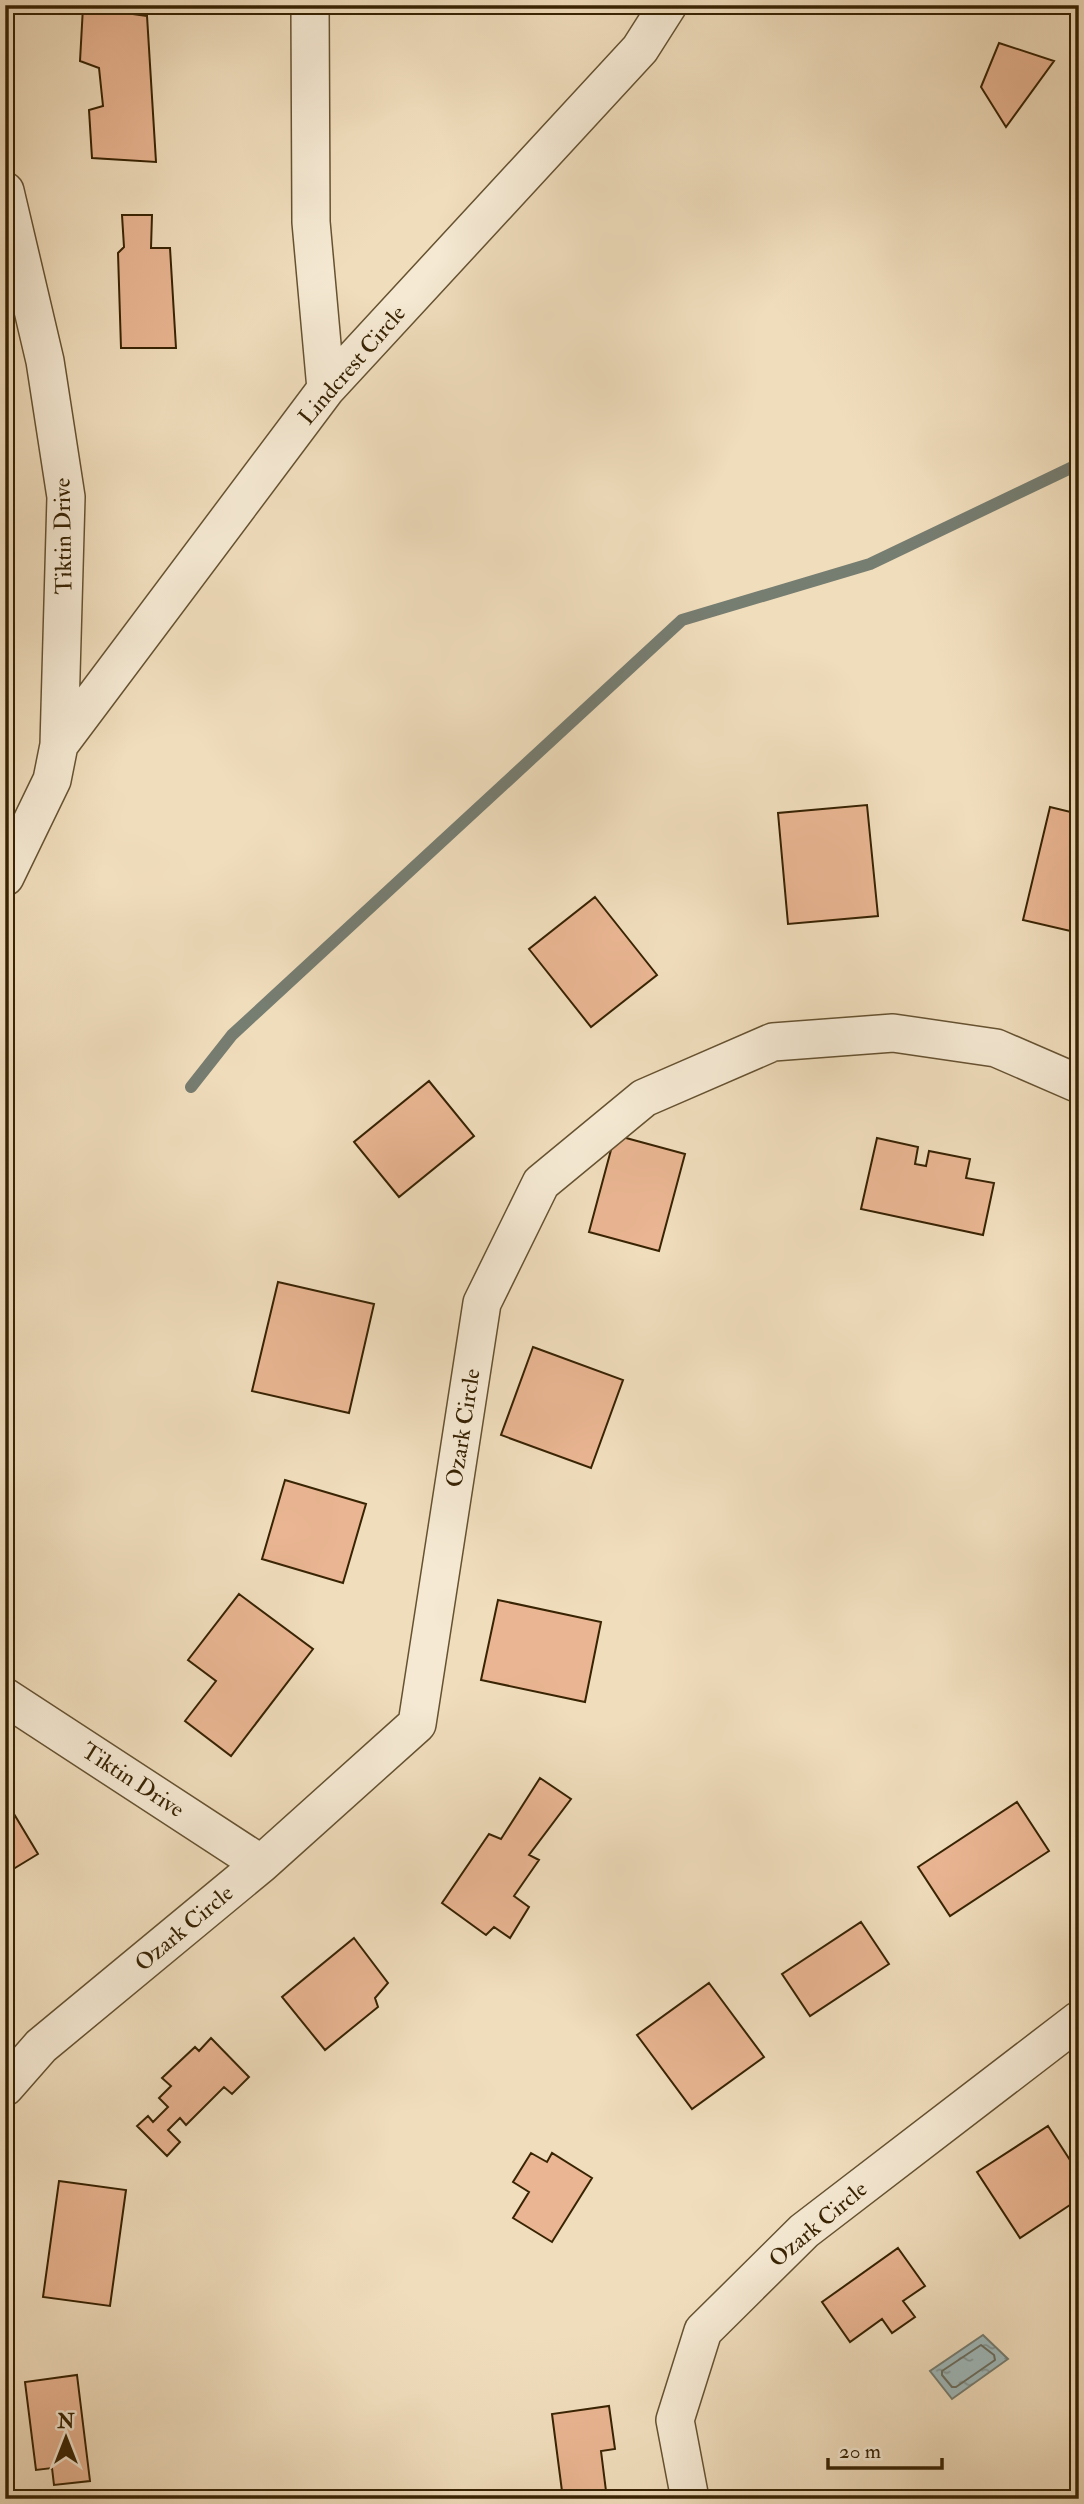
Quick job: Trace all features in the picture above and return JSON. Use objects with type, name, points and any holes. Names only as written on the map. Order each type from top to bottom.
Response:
[{"type":"street","points":[[310,5],[312,222],[326,389]]},
{"type":"street","name":"Lindcrest Circle","points":[[59,745],[326,389],[640,49],[668,5]]},
{"type":"street","name":"Tiktin Drive","points":[[5,191],[45,361],[66,497],[59,745],[52,780],[5,877]]},
{"type":"street","name":"Ozark Circle","points":[[5,2087],[41,2046],[261,1864],[417,1724],[482,1303],[541,1183],[644,1098],[773,1042],[893,1033],[996,1048],[1079,1084]]},
{"type":"street","name":"Tiktin Drive","points":[[5,1697],[261,1864]]},
{"type":"street","name":"Ozark Circle","points":[[690,2499],[675,2420],[703,2331],[804,2231],[1079,2020]]},
{"type":"water","points":[[983,2335],[1008,2359],[952,2399],[930,2371]]},
{"type":"building","points":[[83,7],[147,16],[156,162],[92,158],[89,110],[103,106],[99,68],[80,61]]},
{"type":"building","points":[[999,43],[1054,61],[1006,127],[981,87]]},
{"type":"building","points":[[122,215],[152,215],[151,248],[170,248],[176,348],[121,348],[118,253],[124,247]]},
{"type":"building","points":[[867,805],[878,916],[788,924],[778,813]]},
{"type":"building","points":[[1050,807],[1079,814],[1079,933],[1023,920]]},
{"type":"building","points":[[595,897],[657,975],[591,1027],[529,949]]},
{"type":"building","points":[[429,1081],[474,1136],[399,1197],[354,1142]]},
{"type":"building","points":[[615,1135],[685,1154],[659,1251],[589,1232]]},
{"type":"building","points":[[877,1138],[918,1147],[915,1164],[926,1166],[929,1151],[970,1159],[966,1178],[994,1183],[983,1235],[861,1209]]},
{"type":"building","points":[[278,1282],[374,1304],[349,1413],[252,1391]]},
{"type":"building","points":[[533,1347],[623,1380],[591,1468],[501,1435]]},
{"type":"building","points":[[285,1480],[366,1504],[343,1583],[262,1559]]},
{"type":"building","points":[[239,1594],[313,1649],[231,1756],[185,1721],[216,1681],[188,1660]]},
{"type":"building","points":[[498,1600],[601,1622],[585,1702],[481,1680]]},
{"type":"building","points":[[540,1778],[571,1799],[529,1855],[539,1860],[514,1896],[529,1907],[510,1938],[494,1927],[486,1935],[442,1903],[489,1834],[501,1839]]},
{"type":"building","points":[[5,1799],[38,1854],[5,1874]]},
{"type":"building","points":[[1017,1802],[1049,1851],[950,1916],[918,1867]]},
{"type":"building","points":[[861,1922],[889,1964],[810,2016],[782,1974]]},
{"type":"building","points":[[354,1938],[388,1983],[375,1998],[378,2007],[325,2050],[282,1997]]},
{"type":"building","points":[[709,1983],[764,2057],[692,2109],[637,2035]]},
{"type":"building","points":[[211,2038],[249,2077],[232,2094],[224,2087],[186,2125],[180,2118],[168,2130],[180,2142],[167,2156],[137,2126],[148,2116],[153,2122],[168,2107],[159,2098],[171,2086],[162,2078],[195,2047],[199,2051]]},
{"type":"building","points":[[1048,2126],[1079,2174],[1079,2199],[1020,2238],[977,2172]]},
{"type":"building","points":[[531,2153],[547,2162],[552,2153],[592,2178],[552,2242],[513,2218],[529,2192],[513,2182]]},
{"type":"building","points":[[59,2181],[126,2190],[110,2306],[43,2297]]},
{"type":"building","points":[[898,2248],[925,2286],[903,2301],[915,2317],[892,2333],[882,2319],[850,2342],[822,2302]]},
{"type":"building","points":[[77,2375],[90,2481],[54,2485],[52,2468],[36,2470],[25,2382]]},
{"type":"building","points":[[609,2406],[615,2449],[601,2451],[607,2499],[563,2499],[552,2414]]},
{"type":"waterway","points":[[191,1087],[232,1035],[682,620],[870,564],[1079,464]]}]
